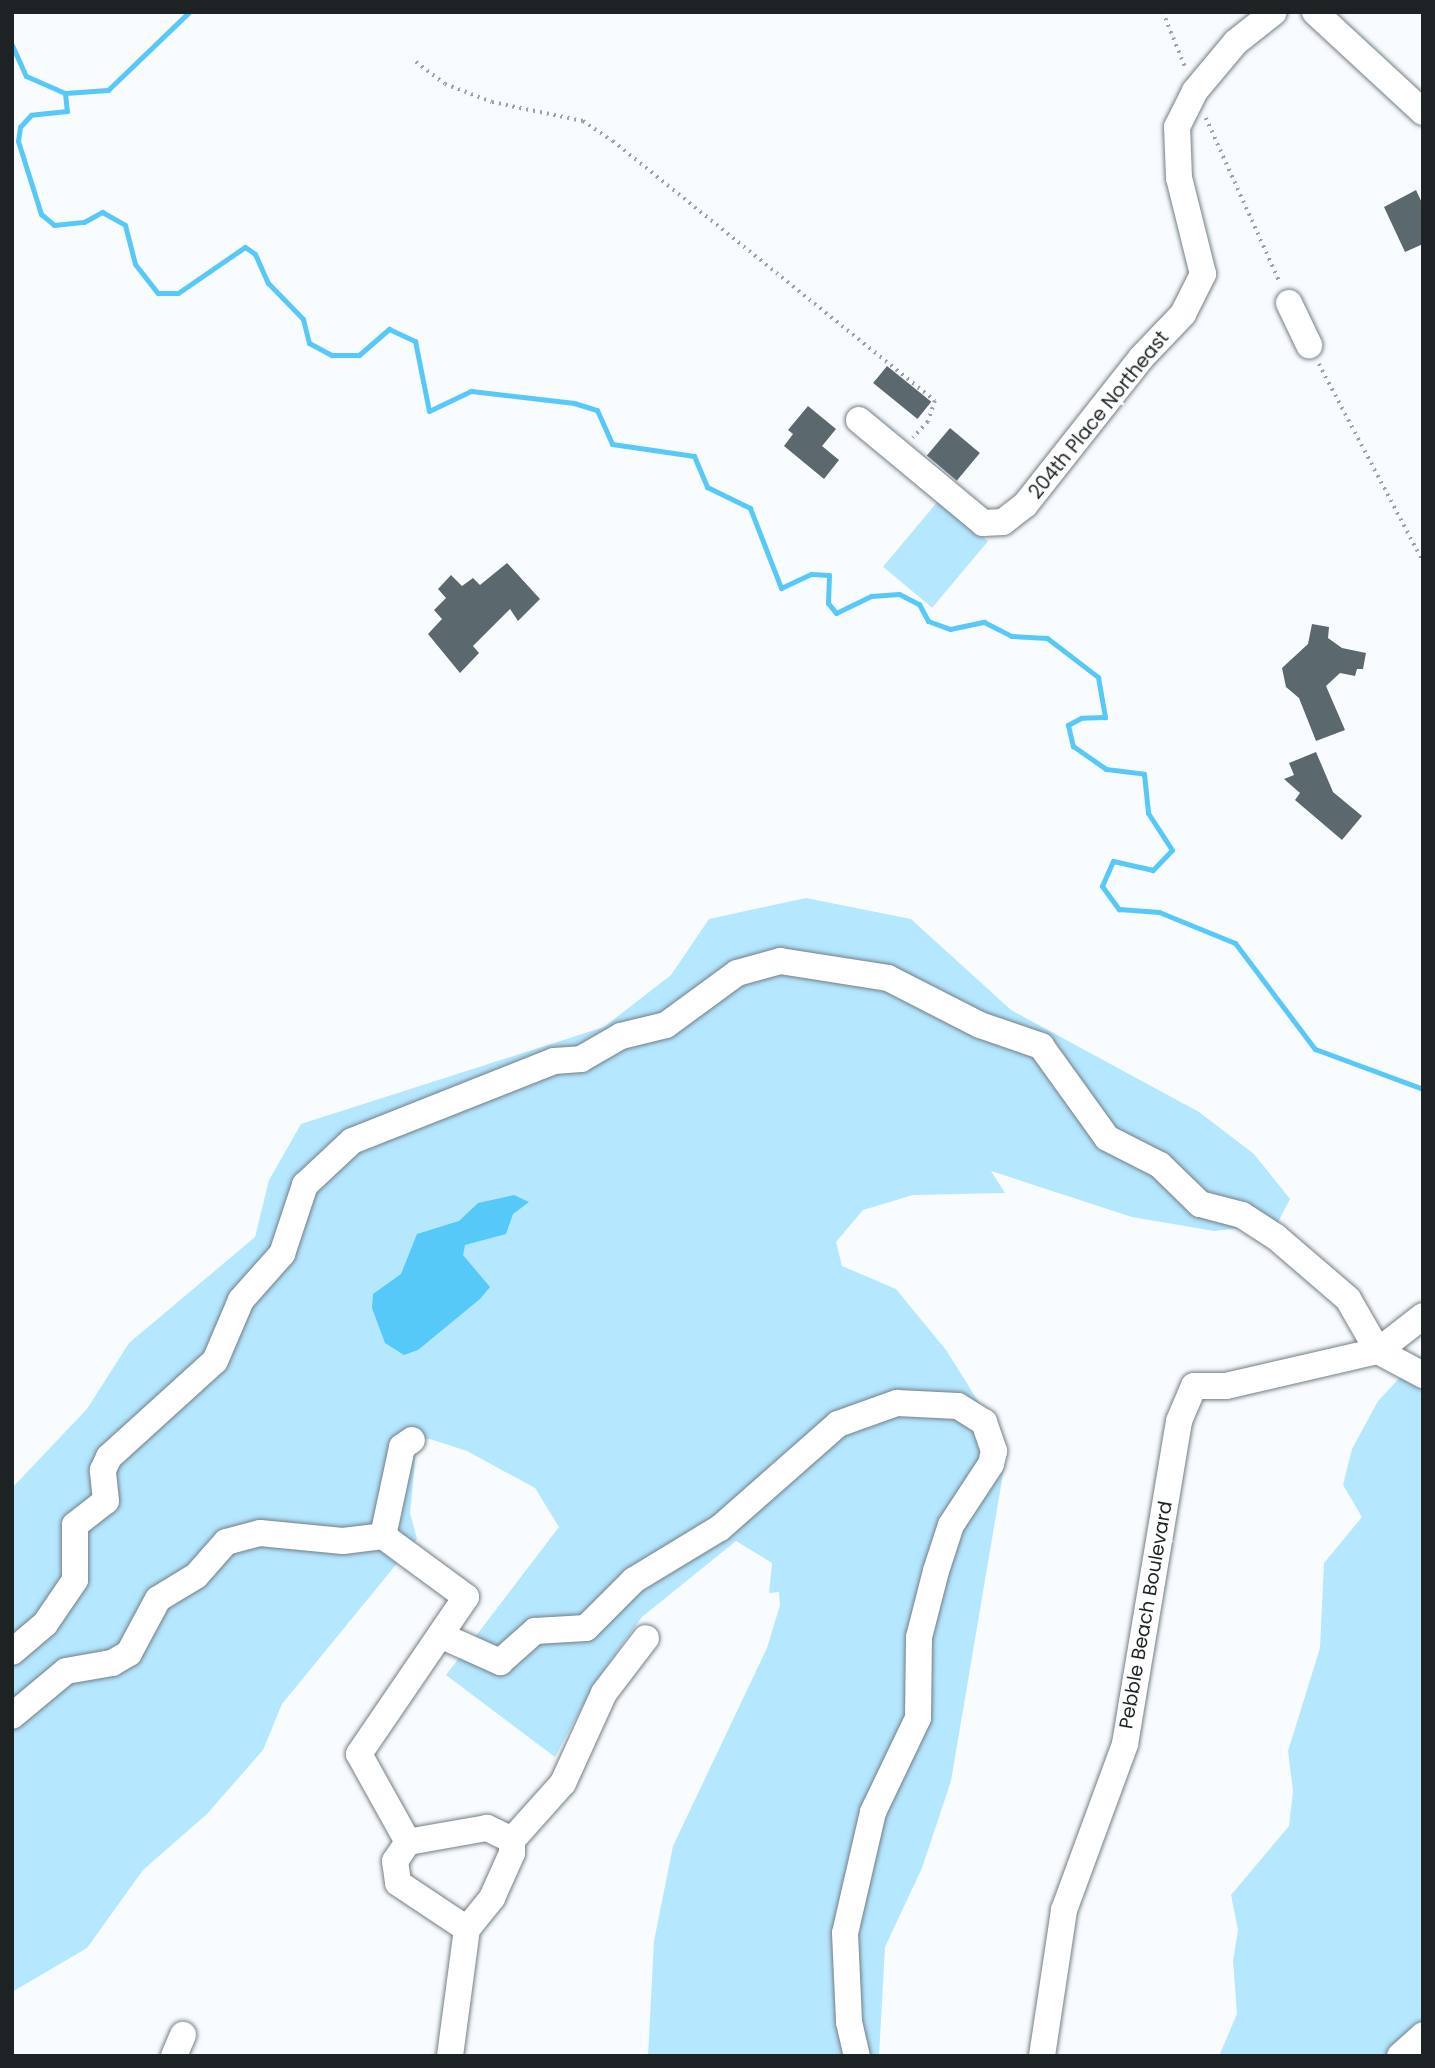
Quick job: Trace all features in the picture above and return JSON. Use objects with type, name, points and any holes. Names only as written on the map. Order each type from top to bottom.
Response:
[{"type":"street","name":"204th Place Northeast","points":[[859,421],[983,523],[1003,522],[1026,505],[1141,358],[1183,314],[1203,274],[1179,178],[1177,127],[1195,91],[1236,42],[1274,12]]},
{"type":"street","points":[[1315,12],[1423,112]]},
{"type":"street","points":[[1289,303],[1309,345]]},
{"type":"street","points":[[12,1652],[45,1624],[75,1580],[75,1525],[106,1501],[103,1471],[109,1457],[215,1361],[241,1300],[282,1254],[305,1185],[352,1141],[554,1061],[581,1059],[621,1036],[666,1025],[737,973],[780,961],[888,978],[979,1025],[1041,1046],[1107,1138],[1160,1165],[1200,1204],[1242,1215],[1285,1244],[1348,1299],[1378,1351],[1423,1375]]},
{"type":"street","points":[[1378,1351],[1423,1316]]},
{"type":"street","name":"Pebble Beach Boulevard","points":[[1042,2056],[1044,2024],[1064,1910],[1125,1744],[1179,1421],[1194,1386],[1226,1386],[1378,1351]]},
{"type":"street","points":[[443,1636],[500,1662],[535,1631],[586,1628],[634,1580],[720,1528],[838,1424],[897,1403],[958,1406],[984,1422],[994,1451],[991,1464],[951,1525],[936,1571],[919,1637],[918,1718],[873,1812],[845,1933],[849,2022],[857,2056]]},
{"type":"street","points":[[383,1536],[402,1447],[412,1440]]},
{"type":"street","points":[[12,1716],[66,1671],[112,1663],[129,1653],[158,1599],[196,1576],[226,1542],[260,1533],[343,1541],[383,1536],[466,1597],[443,1636],[359,1754],[408,1842]]},
{"type":"street","points":[[450,2056],[467,1929],[492,1898],[512,1853],[512,1840],[563,1783],[604,1693],[646,1638]]},
{"type":"street","points":[[467,1929],[398,1883],[395,1861],[408,1842],[487,1828],[512,1840]]},
{"type":"street","points":[[1400,2056],[1423,2035]]},
{"type":"path","points":[[416,62],[445,84],[492,102],[583,121],[761,259],[935,401],[928,422],[897,454]]},
{"type":"shaded area","points":[[939,500],[988,541],[932,608],[883,567]]},
{"type":"shaded area","points":[[806,898],[911,919],[1011,1010],[1199,1112],[1254,1154],[1290,1199],[1277,1224],[1214,1231],[1132,1217],[991,1171],[1005,1193],[913,1195],[863,1210],[836,1242],[842,1266],[896,1289],[946,1350],[988,1417],[1004,1468],[951,1781],[922,1868],[885,1947],[879,2056],[648,2056],[654,1941],[673,1846],[767,1648],[780,1605],[779,1592],[769,1593],[772,1563],[736,1541],[642,1617],[596,1681],[555,1757],[446,1675],[559,1527],[535,1488],[467,1451],[430,1439],[417,1440],[410,1513],[417,1539],[282,1704],[263,1750],[207,1814],[143,1870],[87,1948],[12,1992],[12,1488],[87,1409],[129,1343],[255,1237],[269,1180],[301,1124],[604,1027],[671,975],[709,919]]},
{"type":"shaded area","points":[[1423,1353],[1423,2056],[1219,2056],[1237,2014],[1233,1961],[1238,1930],[1231,1895],[1289,1826],[1293,1791],[1288,1751],[1320,1648],[1324,1563],[1362,1517],[1343,1485],[1352,1449],[1378,1401]]},
{"type":"water","points":[[514,1195],[529,1202],[513,1214],[506,1234],[465,1245],[463,1255],[490,1287],[480,1299],[418,1350],[404,1355],[385,1343],[372,1308],[373,1294],[401,1274],[417,1234],[459,1221],[478,1203]]},
{"type":"building","points":[[1416,190],[1423,205],[1423,244],[1405,252],[1384,207]]},
{"type":"building","points":[[887,366],[931,402],[917,419],[873,383]]},
{"type":"building","points":[[808,406],[836,429],[822,446],[839,460],[824,479],[784,446],[793,434],[788,430]]},
{"type":"building","points":[[950,428],[980,453],[957,481],[927,456]]},
{"type":"building","points":[[507,563],[540,599],[518,621],[510,609],[473,646],[479,653],[460,673],[428,634],[442,619],[434,610],[446,598],[438,589],[451,575],[462,586],[473,578],[480,585]]},
{"type":"building","points":[[1312,624],[1329,627],[1328,638],[1342,648],[1366,653],[1363,669],[1357,669],[1355,676],[1340,673],[1326,686],[1345,730],[1316,741],[1299,698],[1286,687],[1282,668],[1308,644]]},
{"type":"building","points":[[1316,752],[1333,792],[1362,816],[1342,840],[1295,800],[1300,793],[1284,779],[1294,775],[1289,763]]},
{"type":"waterway","points":[[12,45],[26,76],[65,93],[108,90],[189,12]]},
{"type":"waterway","points":[[65,93],[67,111],[31,115],[20,127],[18,141],[41,214],[54,225],[84,222],[102,212],[125,225],[135,264],[158,293],[178,293],[245,247],[255,254],[268,283],[303,319],[309,343],[332,355],[359,355],[389,329],[415,341],[429,411],[471,391],[574,403],[597,410],[612,444],[694,456],[707,487],[750,508],[781,588],[811,574],[829,575],[828,603],[836,613],[871,596],[899,594],[919,604],[928,621],[950,629],[984,622],[1011,636],[1047,638],[1098,677],[1105,717],[1081,718],[1068,725],[1073,746],[1106,769],[1144,774],[1148,813],[1172,850],[1153,870],[1113,861],[1102,886],[1119,909],[1159,912],[1235,943],[1315,1049],[1423,1089]]}]
